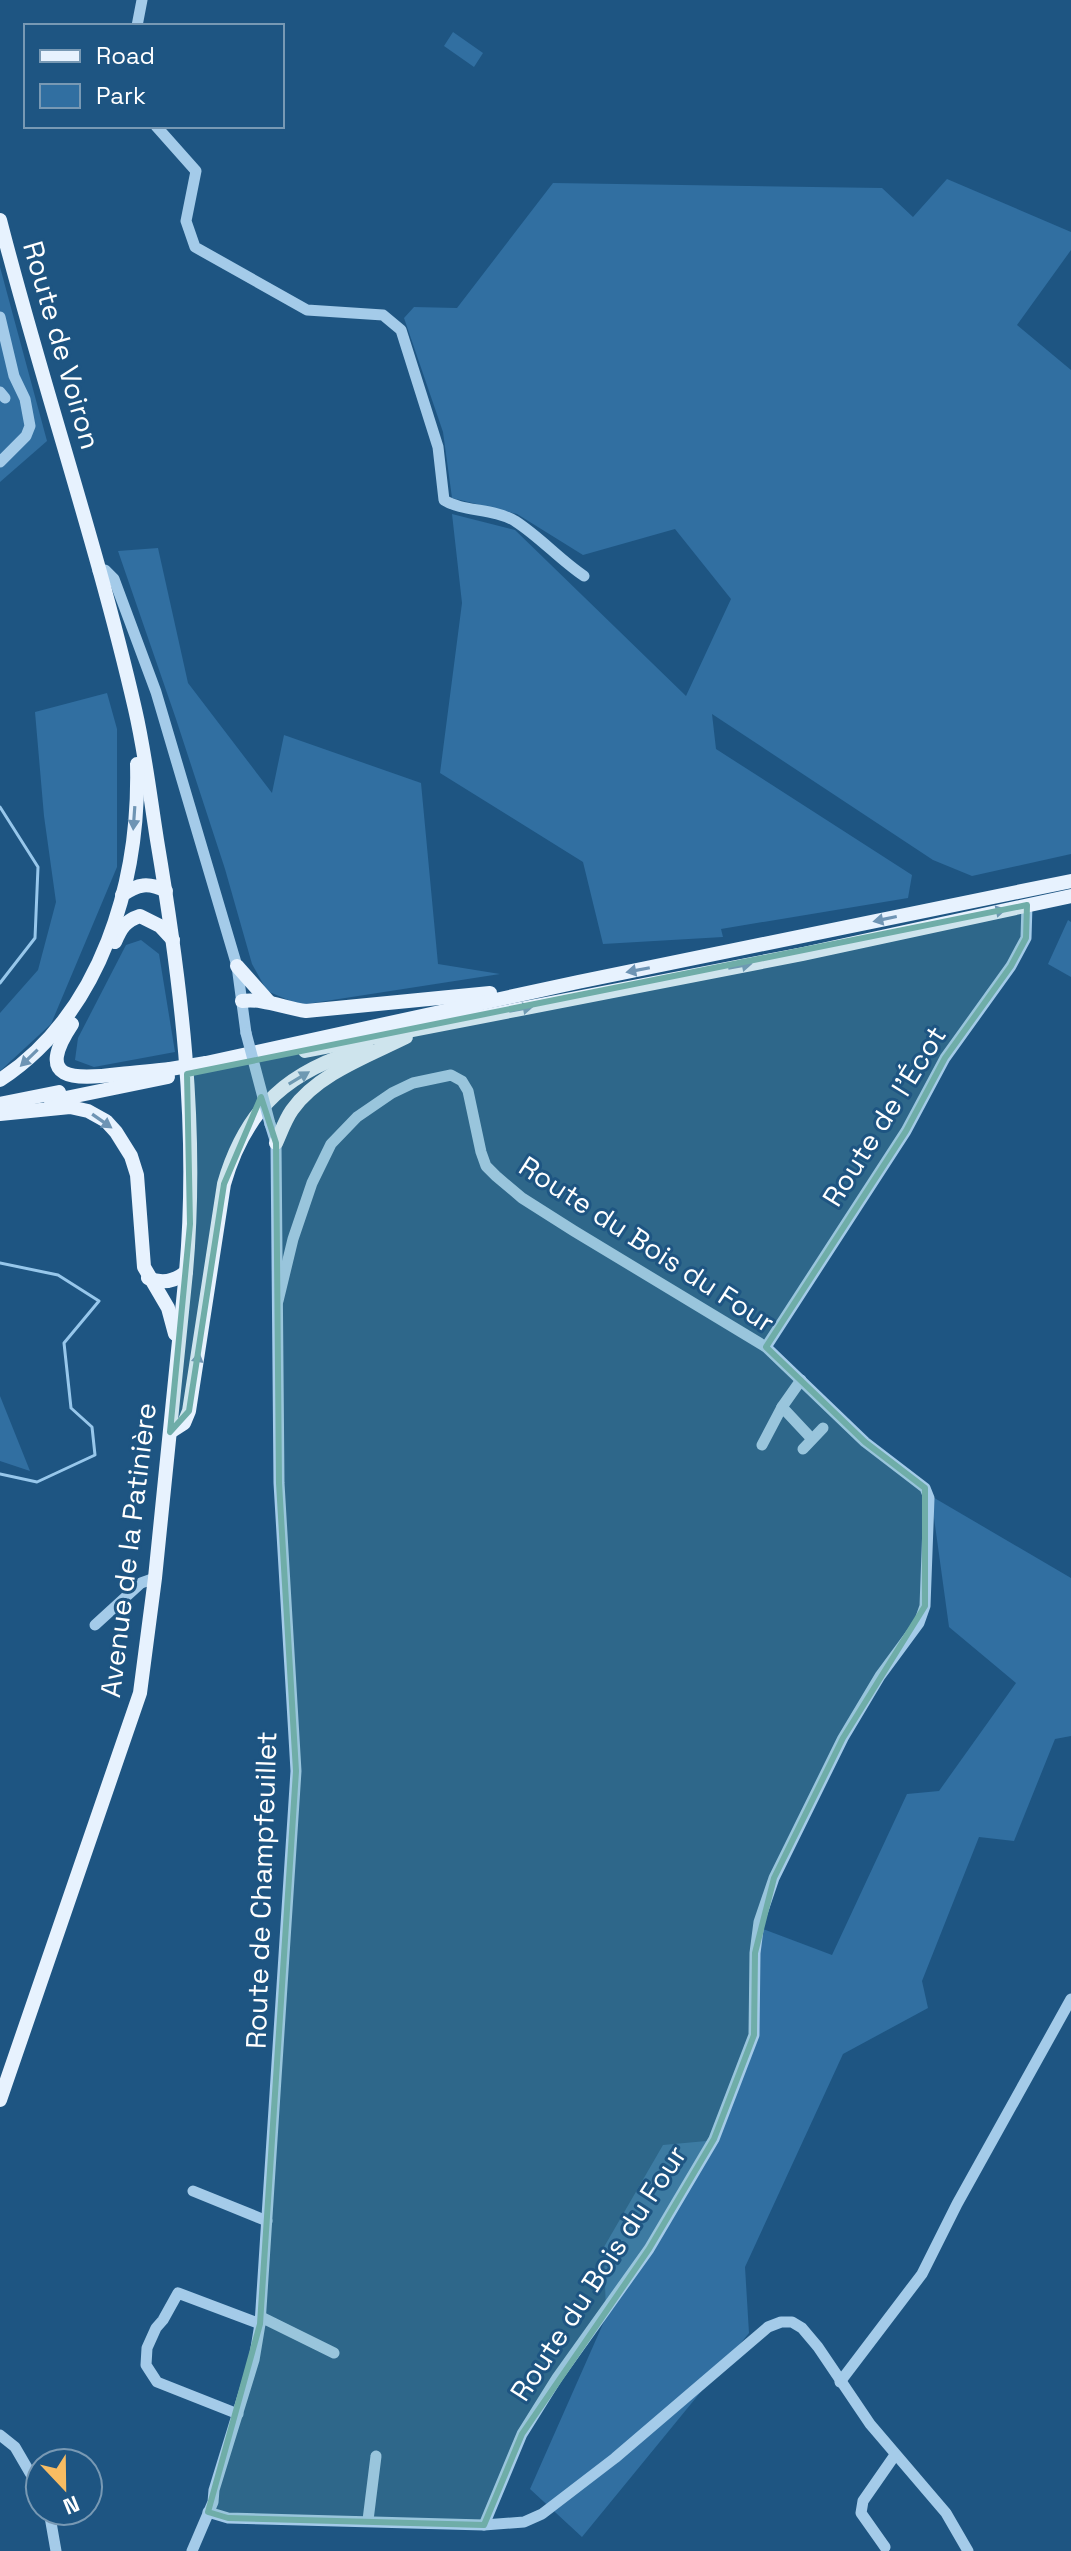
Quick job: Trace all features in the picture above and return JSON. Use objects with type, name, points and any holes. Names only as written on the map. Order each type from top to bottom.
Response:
[{"type":"main road","name":"Route de Voiron","points":[[0,220],[136,712]]},
{"type":"main road","name":"Avenue de la Patinière","points":[[0,2100],[140,1693],[155,1578],[186,1272],[190,1224],[188,1079],[173,940],[136,712]]},
{"type":"main road","points":[[0,1080],[21,1066],[56,1031],[80,998],[99,960],[128,871],[137,776],[136,712]]},
{"type":"main road","points":[[206,1066],[578,982],[1071,881]]},
{"type":"main road","points":[[122,895],[141,885],[152,884],[166,891]]},
{"type":"main road","points":[[0,1104],[444,1025],[803,954],[1071,896]]},
{"type":"main road","points":[[170,1073],[74,1078],[64,1074],[59,1067],[56,1052],[103,971],[122,927],[129,920],[140,916],[160,926],[173,940]]},
{"type":"main road","points":[[237,966],[272,1005]]},
{"type":"main road","points":[[242,1001],[256,1000],[306,1011],[578,982]]},
{"type":"main road","points":[[170,1432],[184,1423],[189,1411],[224,1184],[233,1152],[245,1129],[291,1082],[352,1052],[444,1025]]},
{"type":"main road","points":[[276,1143],[290,1112],[310,1090],[407,1037]]},
{"type":"main road","points":[[0,1113],[170,1073]]},
{"type":"main road","points":[[0,1113],[70,1107],[88,1111],[106,1121],[116,1132],[131,1156],[137,1175],[144,1267],[168,1308],[178,1347]]},
{"type":"main road","points":[[148,1278],[159,1283],[172,1281],[186,1272]]},
{"type":"street","points":[[137,24],[142,0]]},
{"type":"street","points":[[158,128],[196,171],[186,221],[195,247],[307,310],[383,315],[401,330],[435,436],[444,500],[514,521],[584,576]]},
{"type":"street","points":[[0,317],[30,426],[26,436],[0,462]]},
{"type":"street","name":"Route de Champfeuillet","points":[[98,571],[105,570],[114,579],[156,692],[237,966],[246,1033],[276,1143],[279,1483],[296,1771],[261,2321],[254,2360],[213,2502],[192,2551]]},
{"type":"street","name":"Route de l'Écot","points":[[766,1347],[906,1131],[945,1058],[1011,966],[1026,938],[1027,905]]},
{"type":"street","name":"Route du Bois du Four","points":[[278,1301],[307,1197],[331,1144],[357,1117],[392,1093],[413,1083],[451,1075],[462,1081],[468,1091],[481,1152],[486,1166],[496,1176],[522,1198],[574,1231],[766,1347],[865,1442],[925,1488],[929,1498],[925,1606],[919,1623],[880,1676],[843,1738],[774,1878],[759,1922],[755,1953],[754,2035],[714,2139],[649,2249],[557,2378],[522,2434],[484,2525]]},
{"type":"street","points":[[762,1445],[782,1407],[801,1380]]},
{"type":"street","points":[[782,1407],[811,1438]]},
{"type":"street","points":[[803,1449],[823,1428]]},
{"type":"street","points":[[95,1625],[141,1583],[155,1578]]},
{"type":"street","points":[[840,2382],[922,2274],[957,2204],[1071,1999]]},
{"type":"street","points":[[193,2191],[267,2221]]},
{"type":"street","points":[[238,2414],[157,2382],[146,2365],[147,2348],[178,2293],[261,2321],[334,2353]]},
{"type":"street","points":[[208,2512],[228,2518],[484,2525],[524,2522],[542,2514],[615,2458],[768,2327],[792,2322],[802,2328],[818,2347],[840,2382],[895,2455],[946,2513],[968,2551]]},
{"type":"street","points":[[0,2435],[15,2447],[24,2462]]},
{"type":"street","points":[[885,2547],[861,2513],[863,2501],[895,2455]]},
{"type":"street","points":[[368,2520],[376,2456]]},
{"type":"street","points":[[52,2527],[56,2551]]},
{"type":"highlighted area","points":[[1027,905],[1026,938],[1011,966],[945,1058],[906,1131],[766,1347],[865,1442],[925,1488],[925,1606],[843,1738],[774,1878],[755,1953],[754,2035],[714,2139],[649,2249],[522,2434],[484,2525],[228,2518],[208,2512],[260,2324],[296,1771],[279,1483],[276,1143],[261,1097],[224,1184],[189,1411],[170,1432],[190,1224],[187,1074]]},
{"type":"green space","points":[[453,32],[483,53],[474,67],[444,46]]},
{"type":"green space","points":[[947,179],[1071,232],[1071,250],[1017,325],[1071,370],[1071,854],[972,876],[933,860],[712,714],[716,749],[912,875],[908,898],[721,929],[723,937],[603,944],[583,862],[440,773],[462,603],[452,514],[515,530],[686,696],[731,599],[675,529],[583,555],[517,514],[452,498],[443,432],[404,318],[414,307],[457,308],[553,183],[882,188],[913,217]]},
{"type":"green space","points":[[0,267],[47,441],[0,482]]},
{"type":"green space","points":[[158,548],[188,683],[272,793],[284,735],[421,783],[438,964],[500,974],[300,1005],[267,991],[252,964],[225,869],[118,551]]},
{"type":"green space","points":[[107,693],[117,729],[117,867],[51,1024],[0,1071],[0,1013],[38,970],[56,902],[44,816],[35,712]]},
{"type":"green space","points":[[1068,920],[1071,922],[1071,977],[1048,964]]},
{"type":"green space","points":[[141,940],[159,954],[175,1052],[94,1067],[75,1060],[78,1038],[126,945]]},
{"type":"green space","points":[[0,1396],[30,1471],[0,1461]]},
{"type":"green space","points":[[931,1496],[1071,1578],[1071,1736],[1055,1739],[1014,1841],[979,1837],[922,1981],[928,2008],[843,2054],[745,2267],[749,2333],[582,2537],[530,2489],[606,2317],[604,2247],[663,2145],[717,2140],[749,2035],[763,1929],[832,1955],[907,1794],[939,1791],[1016,1683],[949,1627]]},
{"type":"waterway","points":[[0,807],[38,867],[35,938],[0,983]]},
{"type":"waterway","points":[[0,1263],[58,1275],[99,1301],[64,1343],[71,1408],[92,1427],[95,1455],[37,1482],[0,1474]]}]
